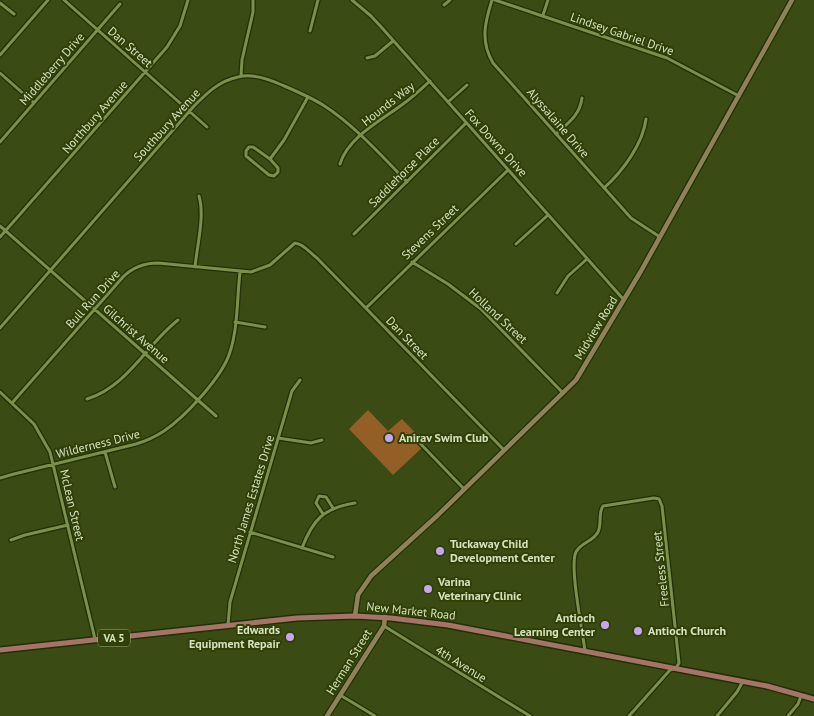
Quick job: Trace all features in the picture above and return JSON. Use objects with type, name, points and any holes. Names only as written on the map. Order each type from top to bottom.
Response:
[{"type":"main road","name":"New Market Road","points":[[0,650],[312,617],[385,617],[448,625],[676,668],[743,681],[814,698]]},
{"type":"street","points":[[0,55],[48,0]]},
{"type":"street","name":"Dan Street","points":[[64,0],[207,127]]},
{"type":"street","name":"Northbury Avenue","points":[[0,237],[174,37],[186,11],[188,0]]},
{"type":"street","points":[[241,76],[242,60],[253,12],[253,0]]},
{"type":"street","points":[[310,31],[318,0]]},
{"type":"street","name":"Fox Downs Drive","points":[[352,0],[371,16],[430,81],[624,300]]},
{"type":"street","points":[[444,5],[450,0]]},
{"type":"street","name":"Lindsey Gabriel Drive","points":[[494,0],[671,59],[739,96]]},
{"type":"street","name":"Alyssalaine Drive","points":[[494,0],[484,29],[485,45],[498,68],[634,221],[660,237]]},
{"type":"street","points":[[542,16],[548,0]]},
{"type":"street","name":"Midview Road","points":[[355,616],[358,595],[366,582],[576,380],[660,237],[792,0]]},
{"type":"street","points":[[0,4],[14,14]]},
{"type":"street","name":"Middleberry Drive","points":[[0,142],[120,4]]},
{"type":"street","points":[[367,58],[375,56],[393,41]]},
{"type":"street","points":[[0,73],[34,103]]},
{"type":"street","name":"Southbury Avenue","points":[[0,328],[190,111],[211,90],[228,80],[241,76],[260,77],[308,97],[340,117],[407,182]]},
{"type":"street","name":"Hounds Way","points":[[340,164],[343,154],[374,124],[402,105],[430,81]]},
{"type":"street","points":[[448,102],[467,85]]},
{"type":"street","points":[[270,158],[284,140],[308,97]]},
{"type":"street","points":[[556,134],[577,115],[582,98]]},
{"type":"street","points":[[604,188],[622,170],[644,131],[646,120]]},
{"type":"street","name":"Saddlehorse Place","points":[[354,234],[466,123]]},
{"type":"street","points":[[249,147],[253,147],[270,158],[278,168],[278,172],[274,176],[269,175],[246,156],[246,152],[249,147]]},
{"type":"street","name":"Stevens Street","points":[[366,308],[508,170]]},
{"type":"street","points":[[195,267],[201,214],[198,196]]},
{"type":"street","points":[[516,244],[548,216]]},
{"type":"street","name":"Gilchrist Avenue","points":[[0,226],[216,416]]},
{"type":"street","name":"Dan Street","points":[[294,244],[297,243],[305,248],[504,450]]},
{"type":"street","name":"Bull Run Drive","points":[[12,403],[124,277],[136,268],[146,264],[158,263],[251,272],[275,262],[294,244]]},
{"type":"street","points":[[558,293],[568,276],[587,259]]},
{"type":"street","name":"Holland Street","points":[[412,262],[448,284],[481,309],[563,393]]},
{"type":"street","name":"Wilderness Drive","points":[[0,478],[136,444],[154,437],[178,420],[220,372],[227,360],[232,344],[240,271]]},
{"type":"street","points":[[87,399],[98,396],[112,388],[130,372],[178,320]]},
{"type":"street","points":[[235,322],[265,327]]},
{"type":"street","name":"North James Estates Drive","points":[[228,626],[230,602],[250,532],[292,391],[300,380]]},
{"type":"street","name":"McLean Street","points":[[0,392],[28,418],[40,432],[47,445],[95,640]]},
{"type":"street","points":[[278,438],[310,443],[322,440]]},
{"type":"street","points":[[415,438],[464,489]]},
{"type":"street","points":[[105,452],[115,487]]},
{"type":"street","points":[[323,514],[316,504],[319,496],[326,497],[333,508]]},
{"type":"street","name":"Freeless Street","points":[[585,651],[574,568],[575,553],[597,534],[600,526],[601,509],[604,506],[654,498],[659,500],[662,506],[679,663],[676,668]]},
{"type":"street","points":[[302,548],[312,526],[323,514],[333,508],[355,503]]},
{"type":"street","points":[[11,540],[68,525]]},
{"type":"street","points":[[250,532],[333,557]]},
{"type":"street","name":"Herman Street","points":[[327,716],[384,626],[385,617]]},
{"type":"street","name":"4th Avenue","points":[[384,626],[530,716]]},
{"type":"street","points":[[629,716],[670,670],[676,668]]},
{"type":"street","points":[[717,716],[737,692],[743,681]]},
{"type":"street","points":[[340,695],[375,716]]},
{"type":"street","points":[[788,716],[798,704],[802,695]]},
{"type":"shaded area","name":"Anirav Swim Club","points":[[368,410],[388,431],[402,419],[426,444],[393,475],[349,429]]},
{"type":"place","name":"Anirav Swim Club","points":[[389,438]]},
{"type":"place","name":"Tuckaway Child Development Center","points":[[440,551]]},
{"type":"place","name":"Varina Veterinary Clinic","points":[[428,589]]},
{"type":"place","name":"Antioch Learning Center","points":[[605,625]]},
{"type":"place","name":"Antioch Church","points":[[638,631]]},
{"type":"place","name":"Edwards Equipment Repair","points":[[290,637]]}]
